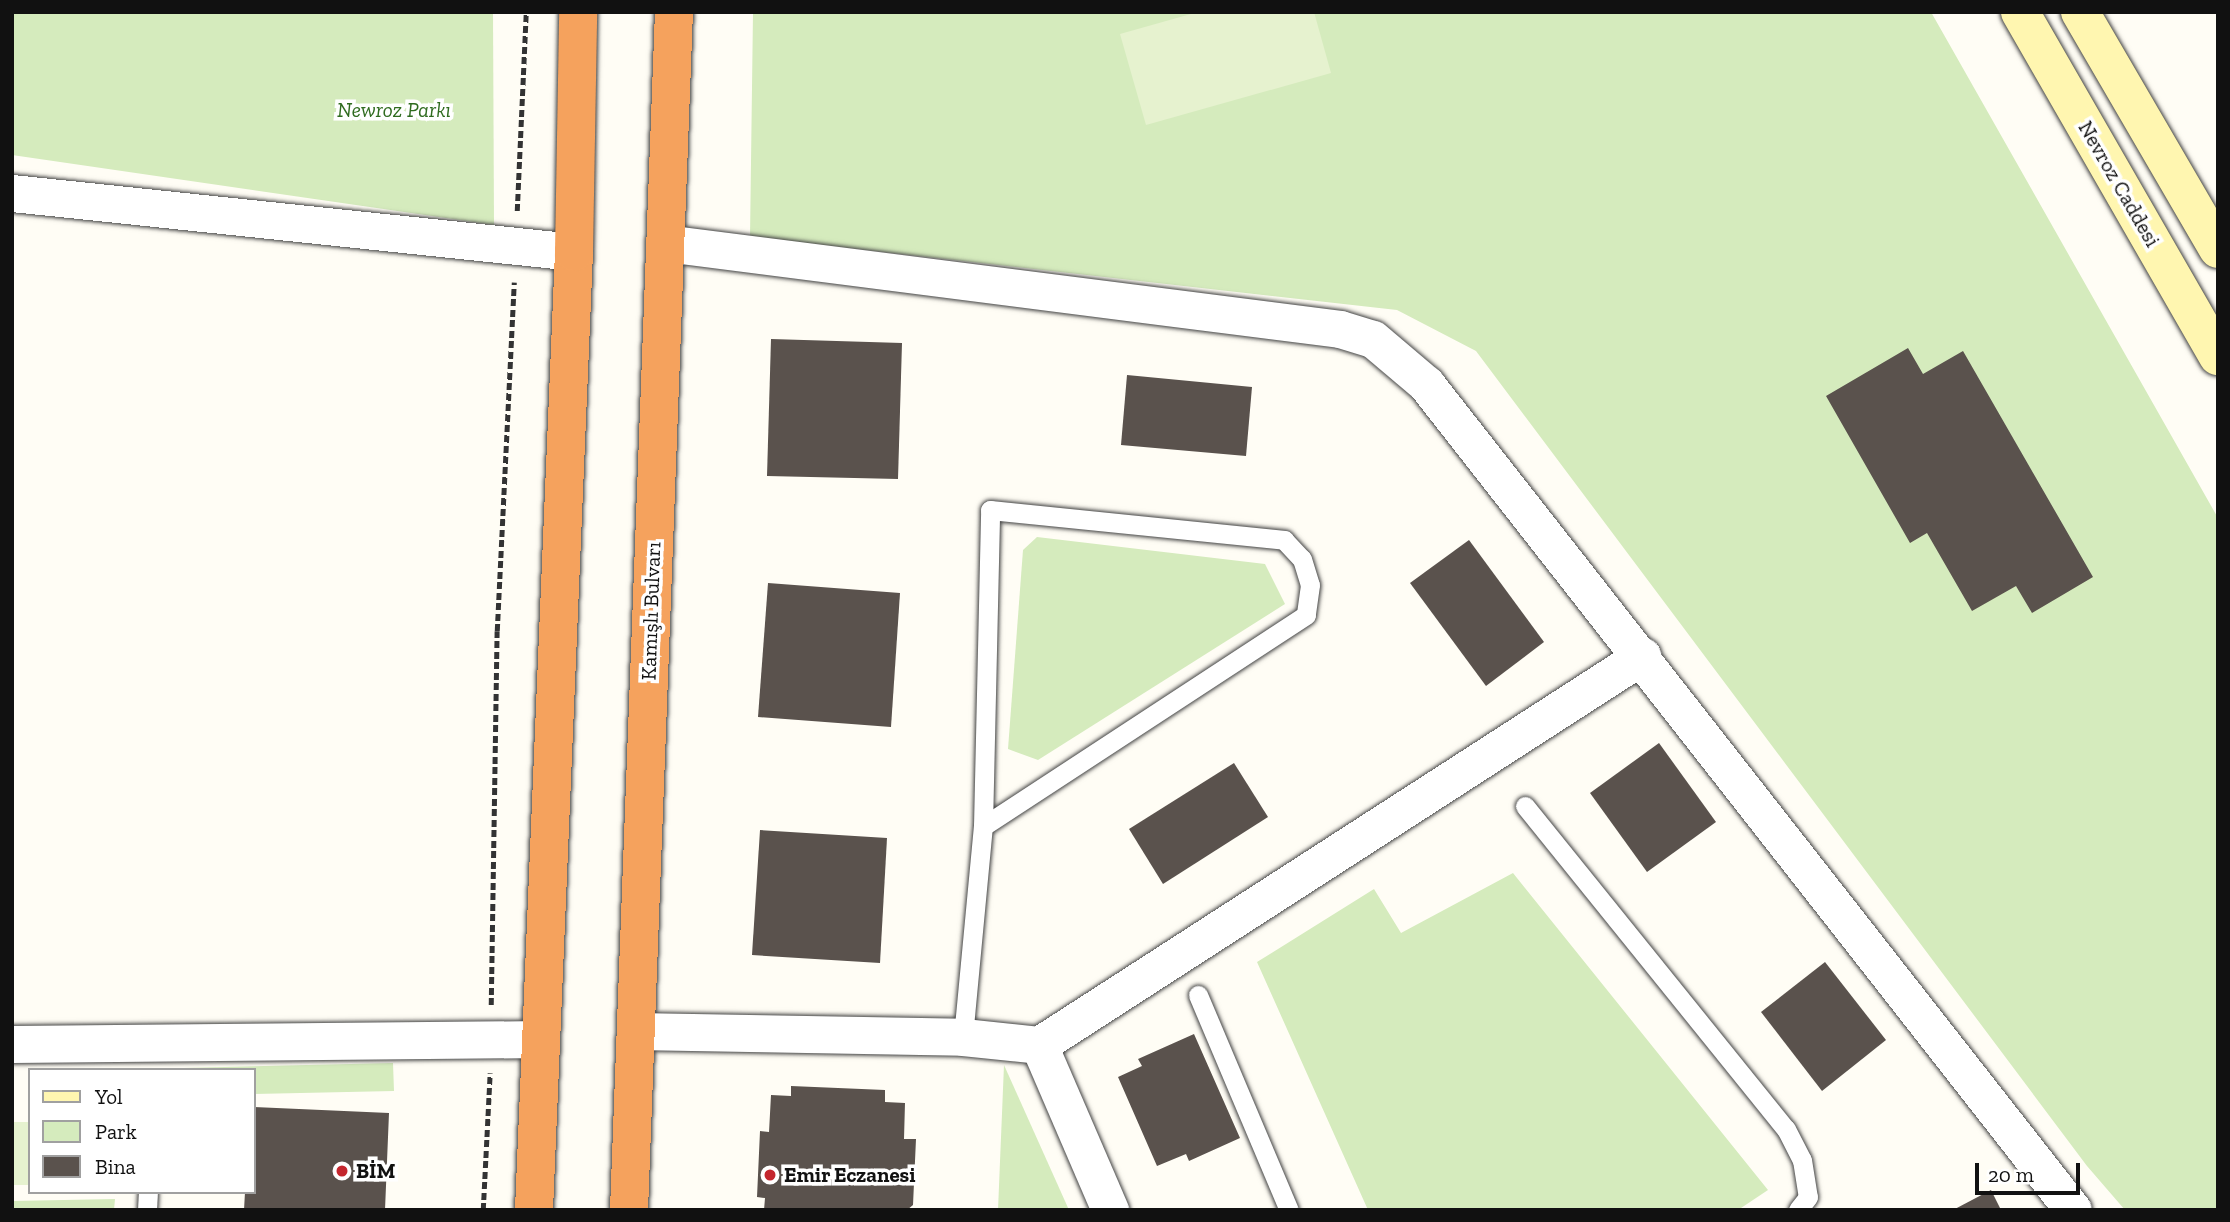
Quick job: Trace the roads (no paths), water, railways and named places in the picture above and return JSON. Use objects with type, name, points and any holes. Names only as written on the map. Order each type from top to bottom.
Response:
[{"type":"highway","points":[[534,1210],[574,253],[578,12]]},
{"type":"highway","name":"Kamışlı Bulvarı","points":[[629,1210],[674,12]]},
{"type":"main road","name":"Nevroz Caddesi","points":[[2020,12],[2218,356]]},
{"type":"main road","points":[[2080,12],[2218,249]]},
{"type":"street","points":[[12,193],[574,253]]},
{"type":"street","points":[[665,243],[1340,329],[1373,339],[1426,384],[1642,656],[2073,1210]]},
{"type":"street","points":[[635,1031],[963,1037],[1039,1045],[1642,656]]},
{"type":"street","points":[[12,1044],[541,1039]]},
{"type":"street","points":[[1039,1045],[1110,1210]]},
{"type":"lane","points":[[963,1037],[983,826],[990,510],[1284,540],[1302,559],[1310,585],[1306,615],[983,826]]},
{"type":"lane","points":[[1525,806],[1786,1129],[1802,1160],[1808,1197],[1798,1210]]},
{"type":"lane","points":[[1198,995],[1289,1210]]},
{"type":"place","name":"BİM","points":[[342,1171]]},
{"type":"place","name":"Emir Eczanesi","points":[[770,1175]]},
{"type":"park label","name":"Newroz Parkı","points":[[394,110]]}]
